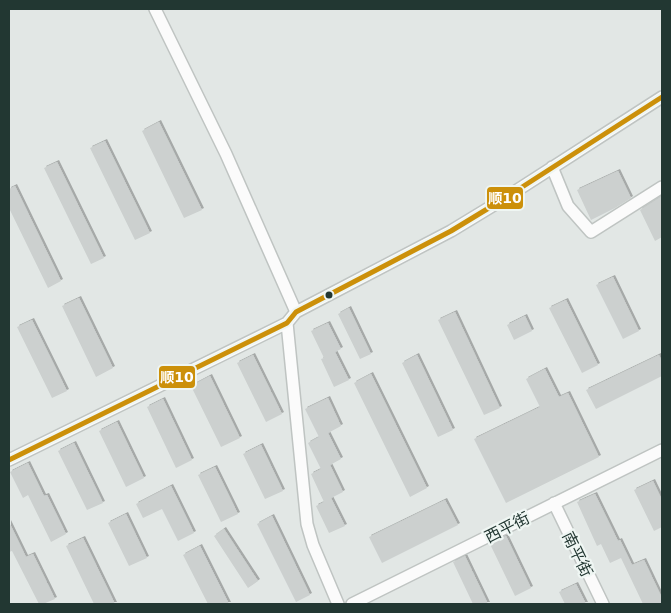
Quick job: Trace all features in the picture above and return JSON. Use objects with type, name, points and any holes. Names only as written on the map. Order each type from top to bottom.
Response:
[{"type":"street","points":[[155,9],[226,154],[296,312]]},
{"type":"street","points":[[9,460],[287,322],[296,312],[451,231],[662,97]]},
{"type":"street","points":[[552,167],[568,206],[592,232],[662,187]]},
{"type":"street","points":[[287,322],[307,524],[313,545],[338,604]]},
{"type":"street","name":"西平街","points":[[352,604],[662,450]]},
{"type":"street","name":"南平街","points":[[554,503],[603,604]]},
{"type":"building","points":[[159,122],[202,210],[184,218],[142,131]]},
{"type":"building","points":[[105,141],[150,233],[135,240],[90,148]]},
{"type":"building","points":[[57,162],[104,258],[91,264],[44,168]]},
{"type":"building","points":[[618,171],[631,198],[591,220],[577,190]]},
{"type":"building","points":[[15,186],[61,281],[48,288],[9,208],[9,189]]},
{"type":"building","points":[[662,196],[662,237],[655,241],[640,210]]},
{"type":"building","points":[[613,277],[639,331],[623,339],[596,285]]},
{"type":"building","points":[[79,298],[113,368],[96,377],[62,306]]},
{"type":"building","points":[[566,300],[598,365],[582,373],[549,308]]},
{"type":"building","points":[[349,308],[371,354],[360,359],[338,314]]},
{"type":"building","points":[[455,312],[500,408],[484,415],[438,320]]},
{"type":"building","points":[[525,316],[532,331],[514,340],[507,325]]},
{"type":"building","points":[[32,320],[67,391],[52,398],[17,327]]},
{"type":"building","points":[[328,323],[341,349],[335,352],[349,380],[334,387],[321,359],[324,358],[311,331]]},
{"type":"building","points":[[253,355],[282,414],[266,422],[237,363]]},
{"type":"building","points":[[417,355],[453,430],[438,437],[402,363]]},
{"type":"building","points":[[659,355],[662,362],[662,376],[596,409],[586,390]]},
{"type":"building","points":[[545,369],[559,397],[568,393],[599,457],[506,503],[474,439],[540,407],[526,379]]},
{"type":"building","points":[[371,374],[427,488],[410,497],[354,383]]},
{"type":"building","points":[[210,376],[240,438],[221,447],[191,386]]},
{"type":"building","points":[[328,398],[341,426],[328,433],[341,459],[330,465],[343,492],[331,498],[345,526],[329,533],[316,506],[324,502],[311,474],[321,469],[308,443],[319,437],[305,409]]},
{"type":"building","points":[[163,399],[192,460],[176,468],[147,407]]},
{"type":"building","points":[[117,422],[144,478],[126,487],[99,431]]},
{"type":"building","points":[[74,443],[103,503],[87,510],[58,451]]},
{"type":"building","points":[[261,445],[283,491],[265,499],[243,454]]},
{"type":"building","points":[[28,463],[44,496],[47,495],[66,534],[51,542],[28,495],[23,498],[10,472]]},
{"type":"building","points":[[215,467],[238,514],[221,522],[198,475]]},
{"type":"building","points":[[653,481],[662,500],[662,527],[654,531],[634,490]]},
{"type":"building","points":[[171,486],[194,533],[178,541],[162,509],[143,518],[136,504]]},
{"type":"building","points":[[595,494],[632,565],[644,560],[662,598],[662,604],[643,604],[621,558],[610,563],[601,544],[597,546],[577,502]]},
{"type":"building","points":[[445,500],[458,525],[382,563],[369,537]]},
{"type":"building","points":[[126,514],[147,558],[129,566],[108,523]]},
{"type":"building","points":[[272,516],[310,595],[296,602],[257,524]]},
{"type":"building","points":[[9,522],[26,557],[33,554],[55,599],[39,604],[12,551],[9,552]]},
{"type":"building","points":[[224,529],[258,581],[248,588],[214,536]]},
{"type":"building","points":[[506,536],[531,588],[515,596],[490,544]]},
{"type":"building","points":[[83,538],[115,604],[94,604],[66,546]]},
{"type":"building","points":[[200,546],[229,604],[208,604],[183,555]]},
{"type":"building","points":[[465,556],[488,604],[473,604],[453,562]]},
{"type":"building","points":[[576,584],[586,604],[565,604],[559,592]]},
{"type":"transit line","name":"顺10","points":[[9,460],[287,323],[296,312],[451,231],[662,97]]}]
